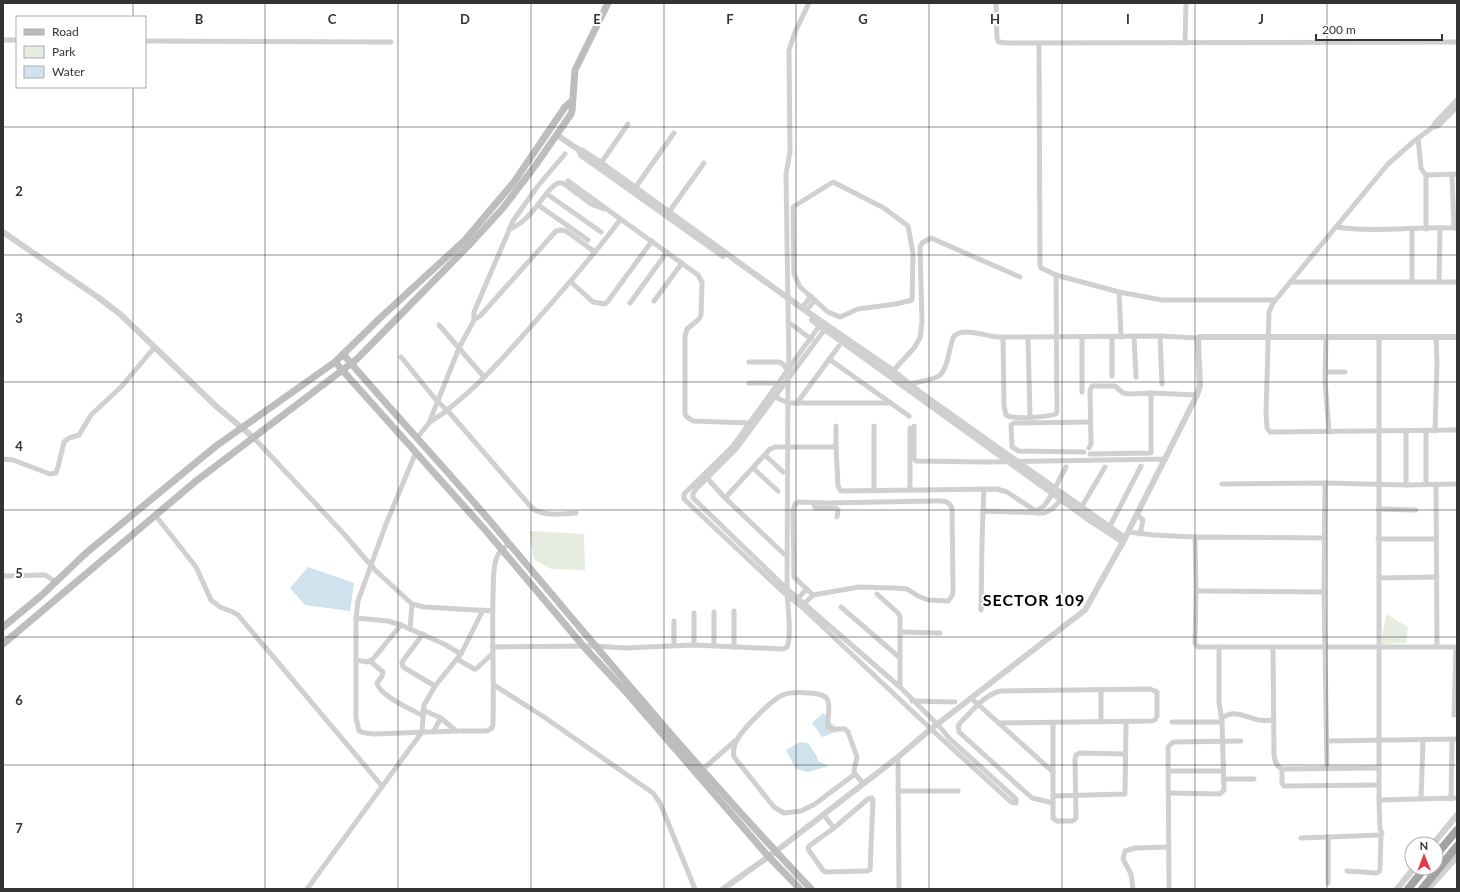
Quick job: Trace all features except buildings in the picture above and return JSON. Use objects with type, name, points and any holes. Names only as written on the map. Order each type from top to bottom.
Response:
[{"type":"highway","points":[[1444,845],[1457,830]]},
{"type":"highway","points":[[1422,889],[1457,846]]},
{"type":"highway","points":[[1408,889],[1419,876]]},
{"type":"main road","points":[[3,644],[196,481],[351,363],[471,243],[512,196],[558,135],[571,114],[575,70],[608,3]]},
{"type":"main road","points":[[3,627],[42,595],[92,548],[193,464],[240,428],[335,362],[344,354],[379,319],[465,240],[514,182],[565,107],[572,101]]},
{"type":"main road","points":[[344,354],[510,544],[595,646],[775,852],[811,889]]},
{"type":"main road","points":[[335,362],[502,550],[585,647],[625,690],[768,856],[800,889]]},
{"type":"street","points":[[789,370],[786,174],[790,152],[789,50],[795,32],[809,3]]},
{"type":"street","points":[[996,3],[997,36],[999,42],[1006,43],[1457,42]]},
{"type":"street","points":[[1185,43],[1186,3]]},
{"type":"street","points":[[3,40],[16,40]]},
{"type":"street","points":[[146,41],[391,42]]},
{"type":"street","points":[[1039,44],[1041,268],[1056,275],[1119,292],[1168,300],[1275,300]]},
{"type":"street","points":[[1433,127],[1457,100]]},
{"type":"street","points":[[1457,107],[1438,126],[1433,127],[1418,138],[1386,167],[1275,300],[1269,312],[1266,412],[1268,431],[1273,432],[1426,432],[1457,430]]},
{"type":"street","points":[[602,164],[628,124]]},
{"type":"street","points":[[636,188],[674,133]]},
{"type":"street","points":[[558,135],[636,188],[788,299],[823,327],[1014,461],[1054,491],[1081,508],[1124,540]]},
{"type":"street","points":[[1336,227],[1362,230],[1455,228],[1455,175],[1426,174],[1422,172],[1418,138]]},
{"type":"street","points":[[579,150],[581,155],[804,309],[890,373],[909,384],[1007,454],[1014,461]]},
{"type":"street","points":[[474,320],[474,312],[509,229],[519,211],[564,154]]},
{"type":"street","points":[[669,212],[704,164]]},
{"type":"street","points":[[1426,174],[1426,229]]},
{"type":"street","points":[[568,181],[620,220],[695,272],[701,279],[701,315],[699,319],[688,329],[685,336],[686,414],[690,420],[693,421],[750,423]]},
{"type":"street","points":[[833,182],[884,208],[908,226],[913,254],[912,300],[896,304],[858,308],[840,317],[828,312],[813,298],[800,287],[794,274],[793,207],[833,182]]},
{"type":"street","points":[[509,229],[520,224],[538,205],[554,184],[560,183],[591,204],[606,209]]},
{"type":"street","points":[[546,194],[601,232]]},
{"type":"street","points":[[538,205],[588,240]]},
{"type":"street","points":[[429,423],[448,411],[484,377],[522,337],[596,252],[620,220]]},
{"type":"street","points":[[1412,229],[1412,282]]},
{"type":"street","points":[[1439,282],[1440,229]]},
{"type":"street","points":[[417,438],[429,423],[459,348],[474,320],[480,316],[556,231],[561,230],[566,232],[596,252]]},
{"type":"street","points":[[3,232],[120,314],[154,348],[240,428],[254,438],[343,533],[375,570],[412,604],[424,607],[493,611]]},
{"type":"street","points":[[890,373],[914,348],[920,338],[922,322],[920,247],[922,243],[931,238],[1020,277]]},
{"type":"street","points":[[570,282],[593,302],[605,304],[652,241]]},
{"type":"street","points":[[630,303],[667,252]]},
{"type":"street","points":[[654,302],[682,263]]},
{"type":"street","points":[[1003,337],[1004,412],[1007,417],[1030,417],[1056,414],[1056,275]]},
{"type":"street","points":[[1290,282],[1457,282]]},
{"type":"street","points":[[1119,292],[1121,337]]},
{"type":"street","points":[[804,309],[813,298]]},
{"type":"street","points":[[791,324],[811,339]]},
{"type":"street","points":[[439,325],[484,377]]},
{"type":"street","points":[[797,600],[787,595],[684,499],[684,494],[728,452],[811,339],[823,327]]},
{"type":"street","points":[[803,605],[931,729],[1011,802],[1016,803],[1016,799],[949,738],[938,725],[900,688],[803,605],[797,600],[693,498],[693,494],[696,489],[736,449],[823,327]]},
{"type":"street","points":[[909,384],[941,375],[947,362],[952,338],[957,333],[976,333],[995,337],[1457,337]]},
{"type":"street","points":[[1134,336],[1136,377]]},
{"type":"street","points":[[1160,336],[1162,384]]},
{"type":"street","points":[[1028,337],[1030,417]]},
{"type":"street","points":[[1082,337],[1082,392]]},
{"type":"street","points":[[1112,337],[1112,376]]},
{"type":"street","points":[[1326,337],[1325,372],[1329,432]]},
{"type":"street","points":[[1347,871],[1379,872],[1380,870],[1380,835],[1382,832],[1380,829],[1379,800],[1379,337]]},
{"type":"street","points":[[1435,431],[1437,364],[1436,337]]},
{"type":"street","points":[[723,889],[775,852],[1085,610],[1166,460],[1197,395],[1200,386],[1198,338]]},
{"type":"street","points":[[797,403],[839,346]]},
{"type":"street","points":[[3,459],[13,460],[50,474],[56,473],[64,442],[79,435],[91,415],[121,387],[154,348]]},
{"type":"street","points":[[789,348],[799,357]]},
{"type":"street","points":[[401,357],[437,401],[448,411],[537,511],[551,514],[576,513]]},
{"type":"street","points":[[829,359],[909,416]]},
{"type":"street","points":[[749,362],[779,362],[789,370]]},
{"type":"street","points":[[1325,372],[1345,372]]},
{"type":"street","points":[[492,646],[595,646],[624,648],[674,645],[714,645],[787,648],[789,619],[787,595],[789,446],[788,378]]},
{"type":"street","points":[[749,383],[779,384]]},
{"type":"street","points":[[1089,451],[1091,444],[1090,391],[1092,386],[1113,385],[1121,392],[1129,394],[1151,393],[1197,395]]},
{"type":"street","points":[[1012,447],[1019,451],[1084,452],[1085,454],[1089,451],[1151,453],[1151,393]]},
{"type":"street","points":[[775,396],[789,403],[890,403]]},
{"type":"street","points":[[1007,454],[1012,447],[1012,424],[1090,422]]},
{"type":"street","points":[[836,426],[839,489],[845,492],[910,489],[1003,490],[1038,512]]},
{"type":"street","points":[[874,426],[874,491]]},
{"type":"street","points":[[910,489],[912,427],[914,458],[916,461],[1166,460]]},
{"type":"street","points":[[1406,431],[1406,485]]},
{"type":"street","points":[[1426,432],[1426,484]]},
{"type":"street","points":[[725,498],[770,449],[789,446],[836,446]]},
{"type":"street","points":[[1014,461],[1019,451]]},
{"type":"street","points":[[416,452],[371,564],[358,601],[356,618],[356,718],[359,731],[366,734],[487,731],[492,728],[494,685],[492,654],[494,567],[497,556],[510,544]]},
{"type":"street","points":[[766,455],[783,472]]},
{"type":"street","points":[[1109,528],[1141,466]]},
{"type":"street","points":[[1038,512],[1054,491],[1066,467]]},
{"type":"street","points":[[1081,508],[1105,467]]},
{"type":"street","points":[[753,468],[778,491]]},
{"type":"street","points":[[707,478],[725,498],[784,554]]},
{"type":"street","points":[[1325,483],[1324,592],[1327,768]]},
{"type":"street","points":[[1222,484],[1457,484]]},
{"type":"street","points":[[1436,484],[1438,647]]},
{"type":"street","points":[[981,610],[984,489]]},
{"type":"street","points":[[1054,491],[1061,500],[1124,540]]},
{"type":"street","points":[[983,511],[1044,513],[1052,509],[1061,500]]},
{"type":"street","points":[[803,605],[813,595],[859,587],[907,589],[923,598],[945,602],[950,600],[953,592],[952,509],[949,503],[939,501],[799,502],[795,504],[793,508],[793,575],[797,581],[813,595]]},
{"type":"street","points":[[814,503],[815,508],[836,508],[838,510],[837,517]]},
{"type":"street","points":[[1378,510],[1416,510]]},
{"type":"street","points":[[1137,514],[1143,520],[1140,534]]},
{"type":"street","points":[[156,516],[196,567],[211,600],[220,607],[238,615],[382,786]]},
{"type":"street","points":[[1128,532],[1195,537],[1324,538]]},
{"type":"street","points":[[1195,537],[1195,643],[1198,647],[1456,647],[1454,715]]},
{"type":"street","points":[[1378,538],[1436,539]]},
{"type":"street","points":[[3,576],[45,575],[56,582]]},
{"type":"street","points":[[1378,578],[1437,577]]},
{"type":"street","points":[[797,600],[807,589]]},
{"type":"street","points":[[1196,591],[1324,592]]},
{"type":"street","points":[[877,594],[898,613],[900,617],[900,688]]},
{"type":"street","points":[[410,629],[412,604]]},
{"type":"street","points":[[841,607],[900,658]]},
{"type":"street","points":[[307,889],[422,732],[423,713],[427,700],[435,686],[461,654],[483,610]]},
{"type":"street","points":[[734,611],[734,646]]},
{"type":"street","points":[[714,612],[714,645]]},
{"type":"street","points":[[694,613],[694,645]]},
{"type":"street","points":[[356,618],[388,621],[401,625],[444,644],[461,654]]},
{"type":"street","points":[[674,621],[674,645]]},
{"type":"street","points":[[370,661],[401,625]]},
{"type":"street","points":[[901,632],[940,633]]},
{"type":"street","points":[[423,634],[402,664],[403,667],[435,686]]},
{"type":"street","points":[[1169,793],[1220,794],[1224,790],[1222,720],[1219,702],[1219,647]]},
{"type":"street","points":[[1273,647],[1275,762],[1278,767],[1379,768]]},
{"type":"street","points":[[457,659],[476,669],[492,654]]},
{"type":"street","points":[[356,660],[370,661],[383,672],[377,683],[388,696],[423,713],[441,718],[456,731]]},
{"type":"street","points":[[494,685],[544,717],[653,793],[660,804],[695,889]]},
{"type":"street","points":[[999,723],[1152,721],[1156,720],[1157,716],[1157,692],[1150,689],[1001,692],[992,694],[958,726],[959,732],[1032,798],[1053,803]]},
{"type":"street","points":[[1101,690],[1101,722]]},
{"type":"street","points":[[855,774],[816,804],[807,809],[793,813],[784,813],[774,807],[734,757],[733,752],[737,740],[742,732],[782,695],[798,692],[821,694],[826,697],[828,701],[828,727],[832,729],[845,728],[848,732],[857,757],[854,768],[855,774],[863,783]]},
{"type":"street","points":[[971,698],[1053,772]]},
{"type":"street","points":[[912,701],[955,702]]},
{"type":"street","points":[[1172,722],[1222,720],[1228,714],[1244,715],[1260,720],[1274,720]]},
{"type":"street","points":[[433,732],[441,718]]},
{"type":"street","points":[[1053,796],[1125,794],[1126,722]]},
{"type":"street","points":[[1053,723],[1053,803],[1054,820],[1056,821],[1073,821],[1076,818],[1076,755],[1125,754]]},
{"type":"street","points":[[703,769],[737,740]]},
{"type":"street","points":[[1326,741],[1454,740],[1454,798],[1379,800]]},
{"type":"street","points":[[1421,799],[1423,741]]},
{"type":"street","points":[[1169,889],[1169,744],[1173,742],[1241,742]]},
{"type":"street","points":[[898,757],[899,889]]},
{"type":"street","points":[[1282,768],[1282,783],[1284,786],[1379,785]]},
{"type":"street","points":[[1169,771],[1223,771]]},
{"type":"street","points":[[1223,780],[1254,780]]},
{"type":"street","points":[[898,791],[958,791]]},
{"type":"street","points":[[872,798],[870,870],[829,872],[822,869],[808,849],[809,846],[834,828],[868,799],[872,798]]},
{"type":"street","points":[[823,814],[834,828]]},
{"type":"street","points":[[1440,836],[1457,815]]},
{"type":"street","points":[[1301,838],[1380,835]]},
{"type":"street","points":[[1328,837],[1328,883]]},
{"type":"street","points":[[1133,889],[1131,874],[1123,859],[1125,851],[1134,848],[1169,847]]},
{"type":"street","points":[[1428,889],[1457,857]]},
{"type":"street","points":[[1397,889],[1408,876]]},
{"type":"green space","points":[[529,531],[584,534],[585,570],[551,569],[534,559]]},
{"type":"green space","points":[[1386,614],[1408,627],[1406,643],[1381,644]]},
{"type":"water","points":[[308,567],[354,583],[350,611],[305,605],[290,588]]},
{"type":"water","points":[[823,713],[839,731],[822,737],[812,723]]},
{"type":"water","points":[[800,742],[808,743],[819,762],[829,766],[808,772],[796,769],[786,750]]},
{"type":"district","name":"SECTOR 109","points":[[1034,600]]}]
